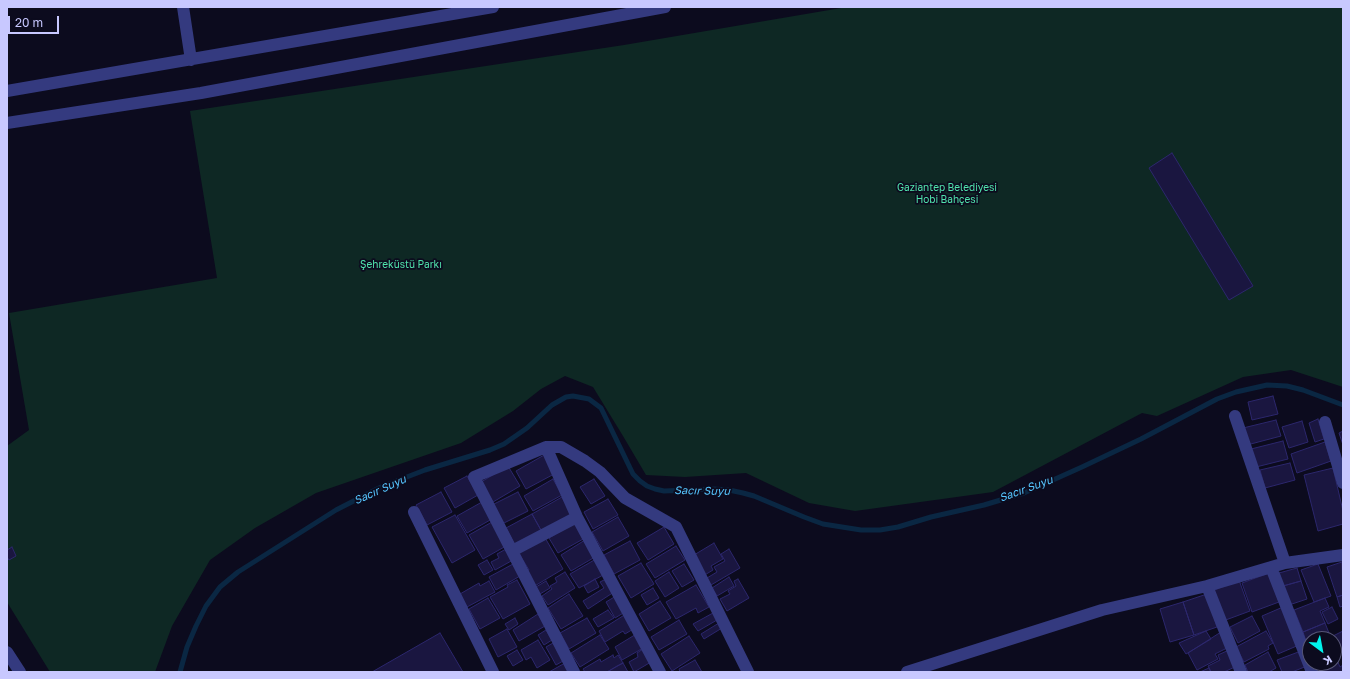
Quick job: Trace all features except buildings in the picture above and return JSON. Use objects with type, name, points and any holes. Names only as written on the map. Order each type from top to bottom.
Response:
[{"type":"street","points":[[183,7],[191,60]]},
{"type":"street","points":[[7,91],[493,7]]},
{"type":"street","points":[[7,123],[201,93],[665,7]]},
{"type":"street","points":[[1235,416],[1285,563]]},
{"type":"street","points":[[1325,422],[1343,483]]},
{"type":"street","points":[[546,447],[577,517],[660,672]]},
{"type":"street","points":[[574,672],[474,477],[546,447],[561,447],[585,461],[600,472],[625,498],[676,527],[748,672]]},
{"type":"street","points":[[414,512],[493,672]]},
{"type":"street","points":[[512,551],[577,517]]},
{"type":"street","points":[[911,671],[1102,610],[1207,586],[1285,563],[1343,555]]},
{"type":"street","points":[[1272,567],[1312,672]]},
{"type":"street","points":[[1207,586],[1242,672]]},
{"type":"street","points":[[7,652],[20,672]]},
{"type":"green space","points":[[847,7],[1343,7],[1343,387],[1291,370],[1243,377],[1157,416],[1142,413],[993,492],[855,511],[809,503],[746,473],[685,477],[646,475],[593,387],[565,376],[541,389],[513,411],[461,443],[316,493],[255,528],[210,560],[172,626],[155,672],[50,672],[7,602],[7,446],[29,430],[9,313],[217,278],[190,111],[624,45]]},
{"type":"waterway","name":"Sacır Suyu","points":[[180,672],[187,647],[206,606],[220,587],[238,572],[336,510],[381,487],[425,470],[490,450],[504,444],[527,428],[552,405],[566,397],[573,396],[589,399],[601,408],[633,474],[647,486],[664,491],[714,489],[729,490],[754,496],[823,524],[861,530],[880,530],[898,527],[1024,493],[1141,439],[1217,399],[1236,392],[1267,385],[1287,386],[1303,390],[1343,405]]},
{"type":"park label","name":"Gaziantep Belediyesi Hobi Bahçesi","points":[[947,194]]},
{"type":"park label","name":"Şehreküstü Parkı","points":[[401,265]]}]
